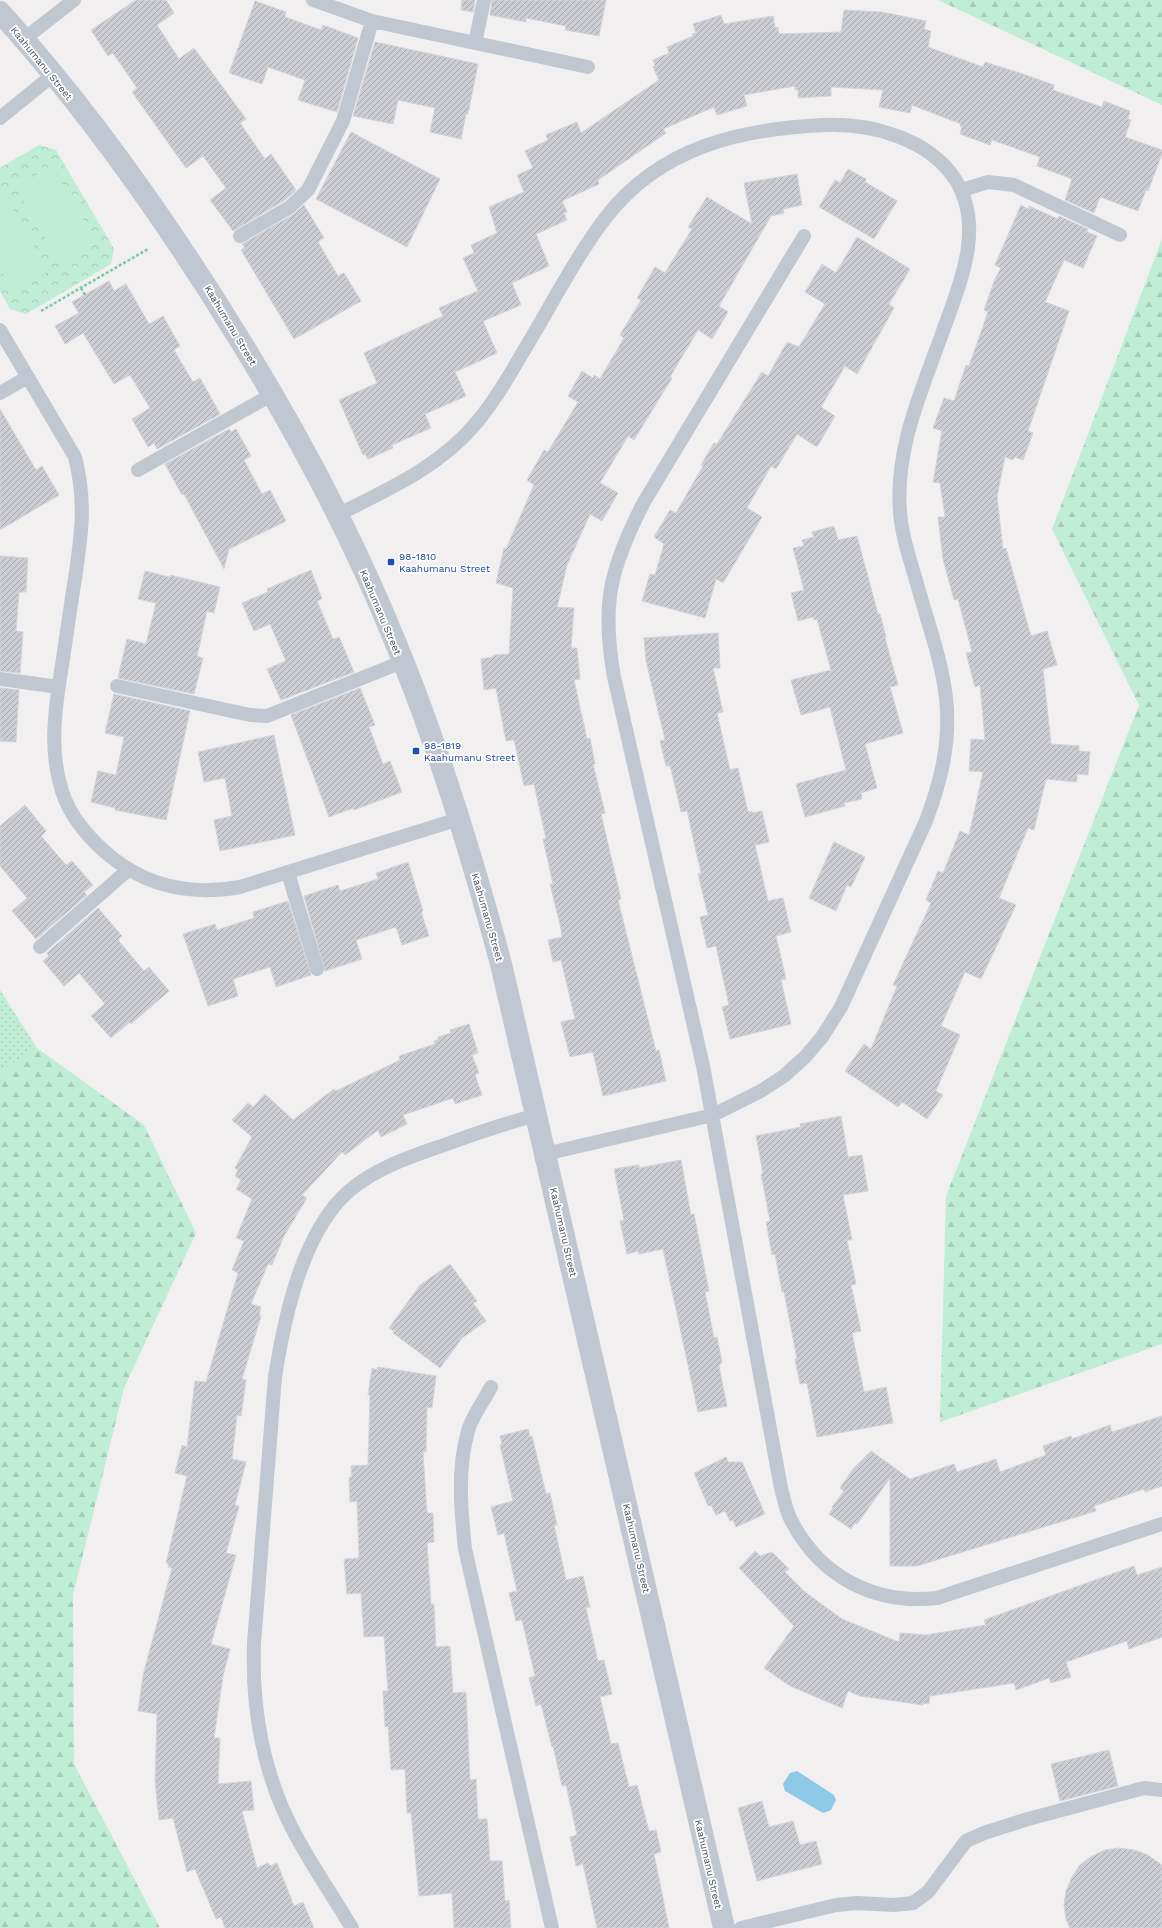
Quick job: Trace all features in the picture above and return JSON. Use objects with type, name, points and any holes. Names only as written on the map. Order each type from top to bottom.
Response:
[{"type":"street","name":"Kaahumanu Street","points":[[0,12],[24,39],[115,154],[170,230],[203,280],[273,394],[306,454],[365,572],[429,729],[460,819],[501,964],[724,1928]]},
{"type":"lane","points":[[24,39],[74,0]]},
{"type":"lane","points":[[313,0],[372,21],[588,67]]},
{"type":"lane","points":[[475,43],[484,0]]},
{"type":"lane","points":[[240,236],[290,207],[308,190],[343,121],[372,21]]},
{"type":"lane","points":[[0,118],[53,75]]},
{"type":"lane","points":[[337,515],[413,477],[434,463],[457,444],[478,422],[503,384],[589,242],[607,216],[627,194],[649,176],[671,161],[717,140],[743,134],[794,127],[836,125],[886,132],[913,143],[940,163],[950,173],[962,190],[968,209],[970,230],[966,262],[908,427],[901,459],[899,487],[900,515],[909,555],[939,661],[946,697],[946,748],[938,789],[926,820],[841,1007],[822,1037],[805,1057],[784,1076],[761,1091],[713,1115],[545,1154]]},
{"type":"lane","points":[[962,190],[988,182],[1014,185],[1120,235]]},
{"type":"lane","points":[[804,236],[644,502],[626,538],[617,562],[608,608],[608,646],[614,678],[703,1066],[781,1488],[791,1520],[810,1550],[824,1564],[857,1586],[879,1595],[919,1600],[931,1599],[1162,1524]]},
{"type":"lane","points":[[0,330],[75,457],[80,477],[82,496],[81,536],[59,686],[54,746],[62,792],[80,825],[105,852],[128,870],[150,880],[193,890],[216,891],[240,887],[288,873],[460,819]]},
{"type":"lane","points":[[0,393],[28,377]]},
{"type":"lane","points":[[138,470],[273,394]]},
{"type":"lane","points":[[117,686],[250,715],[267,716],[402,662]]},
{"type":"lane","points":[[0,679],[59,686]]},
{"type":"lane","points":[[40,947],[128,870]]},
{"type":"lane","points":[[288,873],[317,969]]},
{"type":"lane","points":[[352,1928],[304,1848],[282,1807],[270,1772],[255,1706],[253,1674],[254,1643],[274,1377],[286,1320],[306,1254],[315,1236],[332,1210],[348,1192],[368,1177],[412,1156],[506,1123],[537,1115]]},
{"type":"lane","points":[[491,1387],[468,1430],[462,1463],[460,1496],[462,1523],[465,1549],[552,1928]]},
{"type":"lane","points":[[741,1928],[836,1905],[857,1903],[894,1905],[913,1904],[928,1892],[966,1841],[984,1833],[1028,1819],[1144,1788],[1162,1790]]},
{"type":"path","points":[[41,311],[148,249]]},
{"type":"path","points":[[81,288],[85,295]]},
{"type":"green space","points":[[938,0],[1162,0],[1162,105]]},
{"type":"green space","points":[[39,145],[56,150],[114,249],[111,264],[26,314],[10,309],[0,291],[0,168]]},
{"type":"green space","points":[[52,166],[97,243],[61,265],[16,187]]},
{"type":"green space","points":[[4,194],[49,271],[14,292],[0,269],[0,197]]},
{"type":"green space","points":[[1162,239],[1162,1344],[940,1422],[946,1196],[1139,705],[1052,529]]},
{"type":"green space","points":[[0,990],[37,1048],[0,1071]]},
{"type":"green space","points":[[37,1048],[144,1125],[196,1233],[124,1388],[73,1595],[74,1764],[160,1928],[0,1928],[0,1071]]},
{"type":"water","points":[[797,1771],[834,1795],[836,1800],[831,1810],[823,1813],[785,1791],[783,1784],[790,1773]]},
{"type":"building","points":[[136,0],[166,0],[174,13],[157,25],[179,59],[194,48],[246,119],[240,123],[265,159],[271,154],[296,190],[285,200],[233,231],[210,200],[226,188],[203,156],[186,168],[132,92],[137,88],[113,53],[108,56],[91,30]]},
{"type":"building","points":[[462,0],[475,0],[473,12],[461,10]]},
{"type":"building","points":[[492,0],[606,0],[599,36],[565,30],[566,26],[526,18],[526,22],[490,15]]},
{"type":"building","points":[[255,1],[286,12],[285,17],[321,30],[323,25],[358,38],[337,112],[298,100],[305,80],[268,67],[262,84],[229,73]]},
{"type":"building","points":[[844,10],[882,12],[926,21],[924,29],[931,31],[928,47],[983,67],[985,62],[1023,74],[1054,85],[1053,90],[1102,107],[1104,101],[1130,111],[1128,119],[1131,120],[1125,137],[1162,150],[1162,154],[1148,191],[1146,190],[1138,211],[1100,197],[1094,213],[1065,200],[1072,179],[1037,166],[1040,157],[992,140],[990,145],[960,134],[962,127],[960,126],[961,124],[912,105],[910,113],[879,107],[883,90],[831,87],[831,96],[798,98],[798,90],[795,90],[795,86],[744,95],[747,106],[717,115],[714,107],[663,129],[666,133],[598,180],[599,184],[562,201],[567,212],[564,213],[567,220],[536,234],[549,266],[512,283],[521,305],[483,321],[497,353],[455,372],[466,396],[425,414],[431,428],[392,445],[393,448],[368,459],[365,454],[363,455],[339,400],[377,383],[364,353],[443,316],[439,308],[478,291],[463,258],[474,253],[471,245],[497,233],[489,207],[524,192],[517,175],[533,168],[525,151],[548,140],[546,135],[577,122],[581,133],[659,80],[653,67],[655,65],[653,60],[669,53],[667,47],[693,36],[692,34],[696,33],[693,24],[721,15],[724,24],[773,16],[775,28],[778,27],[779,34],[841,32]]},
{"type":"building","points":[[375,42],[478,64],[468,114],[466,114],[461,139],[430,132],[435,108],[398,100],[393,124],[353,116]]},
{"type":"building","points":[[351,132],[440,179],[407,247],[316,199]]},
{"type":"building","points":[[848,169],[866,179],[865,182],[897,201],[874,239],[819,207],[835,180],[840,183]]},
{"type":"building","points":[[797,174],[802,205],[783,209],[784,213],[771,216],[719,306],[728,312],[712,339],[698,330],[670,377],[672,378],[634,440],[628,436],[600,483],[618,493],[602,521],[590,514],[567,565],[557,607],[574,608],[571,648],[577,648],[580,679],[574,680],[587,739],[590,738],[595,764],[593,764],[605,813],[601,814],[621,899],[618,900],[656,1051],[659,1050],[666,1081],[603,1096],[593,1052],[570,1057],[561,1022],[575,1019],[561,960],[553,962],[548,940],[562,937],[550,884],[553,884],[543,839],[546,839],[534,784],[524,786],[514,740],[506,741],[496,688],[484,690],[481,659],[493,657],[493,655],[509,654],[513,588],[496,583],[504,548],[506,549],[534,485],[527,480],[544,450],[548,452],[578,402],[568,396],[582,371],[593,378],[594,375],[600,379],[624,338],[620,335],[641,300],[637,298],[655,267],[665,273],[692,229],[688,227],[707,197],[752,224],[744,183]]},
{"type":"building","points":[[304,205],[324,238],[318,242],[338,276],[344,273],[361,301],[294,339],[241,250],[245,248],[242,244],[294,214]]},
{"type":"building","points":[[1021,205],[1028,209],[1029,206],[1058,219],[1059,216],[1088,229],[1087,232],[1097,236],[1083,268],[1064,260],[1045,302],[1069,311],[1028,431],[1033,433],[1023,460],[1014,457],[1013,460],[1005,457],[997,496],[1003,549],[1006,548],[1031,636],[1047,631],[1057,665],[1043,669],[1051,744],[1079,746],[1079,751],[1090,752],[1088,775],[1077,774],[1077,782],[1046,779],[1034,830],[1028,828],[999,898],[1016,905],[981,979],[965,972],[941,1026],[960,1035],[936,1091],[943,1095],[927,1119],[902,1102],[898,1107],[845,1071],[864,1044],[871,1049],[897,986],[893,985],[931,903],[926,900],[938,871],[943,873],[960,831],[969,835],[983,772],[969,771],[971,739],[985,740],[980,685],[975,687],[966,653],[972,652],[958,599],[954,600],[943,559],[938,517],[945,517],[940,483],[933,482],[942,431],[933,428],[944,398],[954,401],[966,365],[969,366],[988,312],[984,310],[995,279],[1001,268],[995,265]]},
{"type":"building","points":[[857,237],[910,269],[889,304],[894,308],[857,374],[845,366],[821,407],[835,416],[817,447],[797,434],[776,469],[771,466],[747,508],[762,517],[723,583],[716,579],[705,618],[642,601],[650,574],[655,575],[664,544],[654,537],[670,510],[676,513],[703,466],[701,465],[714,443],[717,444],[762,372],[768,376],[787,342],[799,347],[825,304],[805,292],[822,264],[836,273]]},
{"type":"building","points":[[109,281],[114,291],[126,284],[149,324],[163,316],[180,346],[174,350],[193,382],[200,378],[220,414],[157,449],[154,443],[148,447],[132,419],[150,408],[130,375],[114,384],[83,333],[65,344],[55,326],[79,313],[72,302]]},
{"type":"building","points":[[0,409],[36,470],[42,466],[59,495],[0,530]]},
{"type":"building","points":[[229,429],[231,432],[236,429],[251,456],[244,460],[262,494],[270,490],[286,521],[229,549],[224,569],[184,494],[182,495],[165,464]]},
{"type":"building","points":[[834,526],[838,540],[857,536],[878,614],[880,614],[898,685],[890,687],[903,733],[865,744],[877,788],[861,793],[862,799],[844,803],[845,806],[805,817],[796,784],[846,770],[830,707],[801,715],[791,680],[831,670],[817,619],[814,620],[813,617],[798,621],[791,593],[804,590],[793,548],[804,546],[802,540],[814,537],[812,532]]},
{"type":"building","points":[[0,556],[28,558],[26,592],[19,592],[16,631],[23,632],[20,673],[0,671]]},
{"type":"building","points":[[311,570],[322,599],[317,601],[333,639],[339,637],[354,672],[281,700],[267,669],[286,661],[270,624],[254,631],[242,603],[268,592],[267,589]]},
{"type":"building","points":[[145,571],[170,577],[170,575],[220,587],[214,613],[207,611],[197,656],[203,658],[194,694],[118,678],[127,639],[146,644],[156,603],[138,599]]},
{"type":"building","points":[[718,633],[720,668],[713,668],[723,712],[717,713],[730,770],[738,768],[748,812],[752,811],[752,813],[762,811],[769,842],[755,845],[768,901],[783,898],[791,932],[776,936],[786,979],[781,980],[791,1024],[730,1039],[722,1007],[729,1005],[716,946],[707,948],[700,917],[708,915],[698,874],[701,873],[687,811],[681,812],[670,765],[666,766],[660,741],[665,740],[646,661],[644,638]]},
{"type":"building","points":[[0,688],[19,690],[16,742],[0,741]]},
{"type":"building","points":[[360,688],[375,725],[369,727],[383,764],[390,761],[402,792],[354,810],[353,808],[329,817],[291,715]]},
{"type":"building","points":[[114,694],[190,711],[166,820],[115,810],[115,808],[91,802],[98,771],[116,775],[124,737],[105,733]]},
{"type":"building","points":[[274,735],[295,835],[220,851],[214,820],[232,816],[225,778],[204,782],[198,752]]},
{"type":"building","points":[[25,805],[46,831],[41,836],[66,865],[72,861],[93,885],[84,892],[87,895],[36,939],[12,911],[27,898],[0,866],[0,826]]},
{"type":"building","points":[[834,842],[865,857],[851,887],[847,885],[836,911],[809,898]]},
{"type":"building","points":[[408,862],[429,936],[402,945],[396,927],[356,940],[362,959],[325,971],[304,896],[338,885],[340,891],[378,879],[376,873]]},
{"type":"building","points":[[288,901],[311,975],[276,987],[270,967],[233,979],[238,996],[208,1006],[183,934],[215,924],[217,930],[254,918],[253,912]]},
{"type":"building","points":[[98,908],[122,936],[118,940],[144,971],[149,967],[169,991],[131,1024],[130,1022],[111,1038],[91,1016],[105,1004],[79,973],[64,986],[43,961],[49,956],[47,953]]},
{"type":"building","points":[[469,1024],[478,1053],[472,1055],[479,1073],[475,1075],[482,1095],[455,1104],[453,1098],[403,1115],[407,1124],[381,1137],[378,1130],[345,1155],[342,1152],[302,1195],[307,1198],[284,1236],[272,1265],[268,1264],[251,1304],[261,1307],[259,1315],[261,1316],[242,1379],[246,1380],[241,1416],[237,1415],[232,1459],[246,1462],[235,1505],[239,1506],[226,1553],[236,1555],[211,1644],[230,1649],[223,1676],[214,1738],[220,1738],[218,1784],[251,1781],[254,1810],[242,1811],[257,1868],[268,1863],[270,1866],[277,1863],[294,1906],[303,1902],[314,1928],[225,1928],[221,1917],[216,1919],[195,1869],[187,1872],[173,1818],[159,1820],[155,1781],[157,1714],[138,1711],[143,1675],[172,1568],[168,1567],[169,1564],[166,1563],[187,1476],[175,1473],[182,1445],[187,1447],[195,1381],[206,1382],[238,1273],[232,1270],[244,1241],[236,1238],[252,1199],[236,1189],[241,1180],[235,1176],[238,1170],[235,1168],[252,1137],[232,1120],[248,1103],[253,1107],[265,1094],[293,1120],[334,1089],[336,1091],[400,1060],[399,1056],[435,1044],[434,1041],[438,1040],[438,1037],[451,1033],[450,1030]]},
{"type":"building","points":[[841,1116],[848,1157],[862,1155],[868,1191],[843,1195],[852,1240],[847,1240],[856,1284],[851,1285],[861,1331],[852,1333],[864,1392],[886,1387],[893,1423],[817,1437],[807,1383],[800,1384],[795,1359],[797,1359],[784,1292],[782,1292],[775,1254],[772,1255],[766,1222],[770,1221],[761,1174],[763,1174],[756,1136],[801,1127],[800,1124]]},
{"type":"building","points":[[681,1160],[691,1215],[694,1214],[709,1291],[705,1292],[714,1338],[717,1337],[722,1362],[719,1366],[727,1406],[698,1412],[663,1249],[639,1254],[638,1251],[627,1254],[620,1221],[624,1220],[614,1169],[639,1165],[639,1168]]},
{"type":"building","points":[[450,1264],[477,1301],[473,1303],[486,1321],[462,1338],[440,1368],[393,1333],[394,1331],[389,1328],[420,1285]]},
{"type":"building","points":[[378,1367],[436,1376],[432,1408],[427,1407],[426,1452],[423,1452],[427,1513],[433,1513],[434,1542],[427,1543],[431,1604],[434,1604],[436,1647],[450,1646],[453,1693],[466,1692],[470,1780],[476,1779],[478,1819],[487,1819],[490,1861],[502,1861],[505,1901],[509,1900],[511,1928],[454,1928],[452,1893],[419,1896],[411,1813],[407,1813],[405,1769],[391,1770],[388,1726],[385,1727],[383,1691],[388,1691],[384,1636],[364,1637],[361,1593],[347,1594],[344,1559],[359,1558],[357,1501],[350,1502],[349,1477],[352,1477],[351,1466],[368,1465],[370,1395],[368,1395],[372,1368],[377,1370]]},
{"type":"building","points":[[1162,1416],[1162,1486],[1145,1492],[1144,1489],[1094,1506],[1096,1511],[917,1566],[890,1566],[890,1478],[857,1524],[855,1523],[851,1529],[829,1514],[833,1508],[832,1507],[844,1491],[840,1488],[853,1469],[871,1451],[910,1479],[954,1464],[957,1472],[996,1459],[1000,1472],[1046,1455],[1043,1446],[1071,1436],[1072,1439],[1110,1425],[1112,1432]]},
{"type":"building","points":[[528,1429],[530,1437],[532,1436],[546,1494],[550,1493],[557,1525],[554,1525],[566,1580],[583,1576],[590,1607],[586,1608],[598,1661],[604,1660],[612,1694],[600,1697],[611,1744],[618,1743],[629,1787],[637,1785],[649,1831],[656,1830],[661,1852],[654,1854],[669,1928],[597,1928],[583,1864],[576,1866],[570,1837],[577,1835],[566,1785],[562,1786],[553,1746],[552,1747],[541,1704],[536,1706],[529,1678],[535,1676],[522,1620],[516,1621],[509,1593],[517,1591],[504,1533],[498,1535],[491,1507],[513,1501],[500,1445],[502,1444],[500,1436]]},
{"type":"building","points":[[726,1457],[728,1462],[742,1462],[765,1514],[736,1527],[733,1520],[730,1521],[725,1511],[716,1515],[711,1505],[708,1506],[694,1473]]},
{"type":"building","points":[[755,1551],[760,1556],[772,1552],[789,1569],[785,1572],[805,1592],[842,1619],[899,1642],[900,1633],[926,1635],[986,1625],[984,1620],[1134,1566],[1137,1575],[1162,1567],[1162,1637],[1129,1649],[1127,1641],[1066,1662],[1071,1677],[1051,1683],[1049,1678],[1016,1690],[1014,1683],[930,1696],[929,1704],[923,1703],[923,1705],[860,1696],[848,1691],[842,1708],[790,1686],[764,1668],[794,1626],[739,1568]]},
{"type":"building","points":[[1109,1750],[1118,1786],[1060,1801],[1051,1764]]},
{"type":"building","points":[[762,1801],[769,1827],[793,1821],[800,1845],[816,1841],[822,1864],[757,1881],[738,1808]]},
{"type":"building","points":[[1119,1848],[1134,1850],[1148,1855],[1162,1865],[1162,1928],[1070,1928],[1066,1919],[1064,1905],[1066,1891],[1072,1877],[1080,1865],[1092,1856],[1105,1850]]},
{"type":"place","name":"98-1810 Kaahumanu Street","points":[[391,562]]},
{"type":"place","name":"98-1819 Kaahumanu Street","points":[[416,751]]}]
